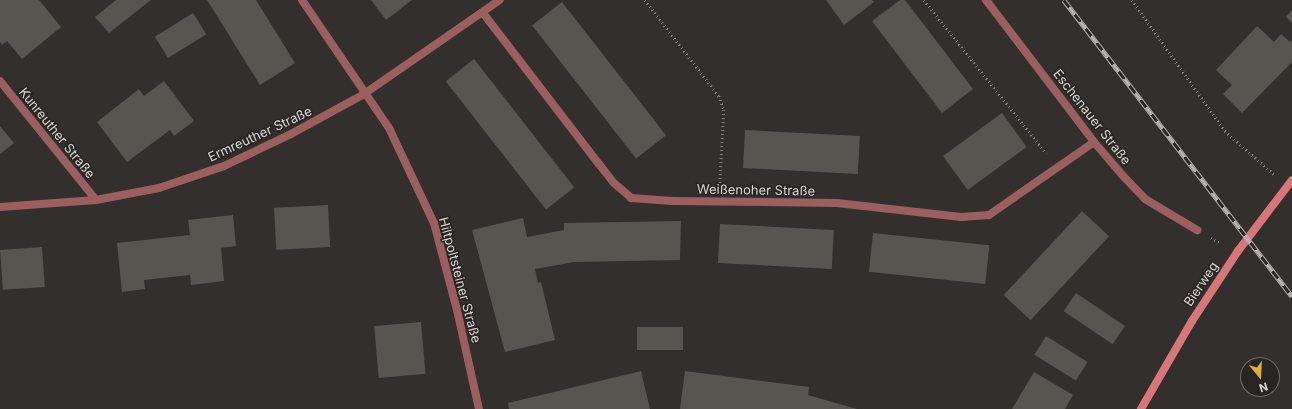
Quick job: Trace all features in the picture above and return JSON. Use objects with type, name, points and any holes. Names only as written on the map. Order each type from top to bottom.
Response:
[{"type":"main road","name":"Bierweg","points":[[1141,409],[1192,321],[1238,252],[1290,182]]},
{"type":"street","name":"Hiltpoltsteiner Straße","points":[[302,0],[364,94],[390,128],[434,223],[457,310],[479,409]]},
{"type":"street","name":"Ermreuther Straße","points":[[0,207],[96,200],[159,188],[224,166],[291,134],[364,94],[500,0]]},
{"type":"street","name":"Eschenauer Straße","points":[[986,0],[1094,142],[1145,199],[1196,230]]},
{"type":"street","name":"Weißenoher Straße","points":[[483,13],[604,171],[631,198],[672,201],[719,200],[837,203],[961,217],[988,215],[1094,142]]},
{"type":"street","name":"Kunreuther Straße","points":[[0,81],[96,200]]},
{"type":"path","points":[[645,0],[719,96],[724,110],[719,200]]},
{"type":"path","points":[[924,0],[1057,168]]},
{"type":"path","points":[[1132,0],[1225,131],[1290,182]]},
{"type":"path","points":[[1196,230],[1238,252]]},
{"type":"building","points":[[0,0],[39,0],[61,27],[22,59],[7,41],[2,45],[0,42]]},
{"type":"building","points":[[116,0],[151,0],[109,33],[95,17]]},
{"type":"building","points":[[207,0],[256,0],[295,63],[260,85]]},
{"type":"building","points":[[371,0],[412,0],[386,20]]},
{"type":"building","points":[[826,0],[872,0],[874,2],[844,25]]},
{"type":"building","points":[[900,0],[905,0],[973,89],[942,113],[872,21]]},
{"type":"building","points":[[562,2],[666,135],[636,159],[532,25]]},
{"type":"building","points":[[1292,10],[1292,23],[1286,17]]},
{"type":"building","points":[[193,13],[206,34],[168,58],[155,37]]},
{"type":"building","points":[[1257,26],[1274,42],[1281,34],[1290,42],[1292,40],[1292,62],[1242,113],[1223,94],[1232,85],[1216,70]]},
{"type":"building","points":[[474,59],[574,187],[546,210],[446,81]]},
{"type":"building","points":[[164,81],[194,121],[174,136],[170,130],[127,162],[97,122],[139,89],[144,96]]},
{"type":"building","points":[[1002,113],[1027,147],[968,190],[943,156]]},
{"type":"building","points":[[0,126],[14,143],[0,154]]},
{"type":"building","points":[[745,130],[860,136],[858,174],[743,168]]},
{"type":"building","points":[[328,205],[330,247],[276,250],[274,208]]},
{"type":"building","points":[[1082,211],[1109,236],[1031,320],[1004,295]]},
{"type":"building","points":[[233,215],[236,246],[221,248],[224,281],[191,285],[190,275],[144,280],[145,289],[122,292],[117,243],[190,235],[188,220]]},
{"type":"building","points":[[523,218],[527,237],[564,230],[564,223],[681,221],[680,260],[574,262],[535,269],[538,283],[541,282],[555,340],[505,352],[472,230]]},
{"type":"building","points":[[720,224],[834,230],[832,269],[718,263]]},
{"type":"building","points":[[873,233],[989,245],[985,284],[869,272]]},
{"type":"building","points":[[42,247],[45,287],[3,290],[0,250]]},
{"type":"building","points":[[1076,293],[1125,326],[1113,344],[1064,311]]},
{"type":"building","points":[[421,322],[426,374],[379,378],[374,326]]},
{"type":"building","points":[[637,327],[683,327],[683,350],[637,350]]},
{"type":"building","points":[[1046,336],[1088,362],[1076,381],[1034,355]]},
{"type":"building","points":[[641,371],[650,409],[509,409],[508,403]]},
{"type":"building","points":[[685,371],[809,387],[808,395],[857,409],[680,409]]},
{"type":"building","points":[[1034,372],[1073,395],[1065,409],[1012,409]]},
{"type":"railway","points":[[1064,0],[1292,296]]}]
